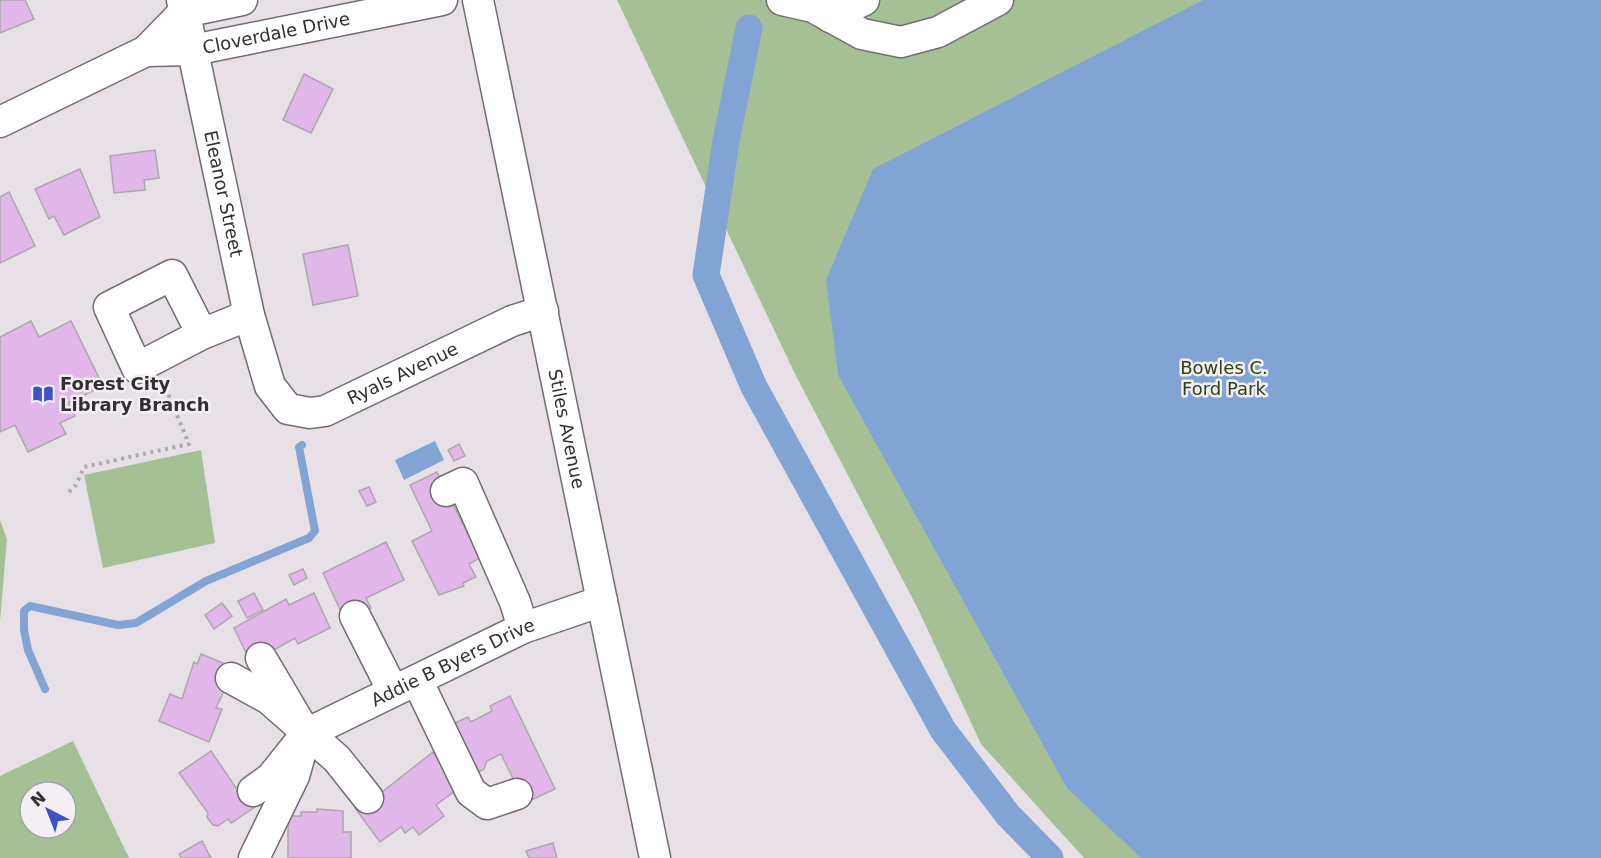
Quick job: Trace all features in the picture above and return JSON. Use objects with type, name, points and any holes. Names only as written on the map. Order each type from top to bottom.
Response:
[{"type":"street","points":[[183,6],[242,0]]},
{"type":"street","name":"Cloverdale Drive","points":[[146,51],[193,50],[441,0]]},
{"type":"street","name":"Stiles Avenue","points":[[478,0],[655,858]]},
{"type":"street","points":[[782,0],[813,7],[862,34],[901,42],[938,32],[998,0]]},
{"type":"street","points":[[830,17],[864,0]]},
{"type":"street","name":"Eleanor Street","points":[[183,6],[249,315],[270,386]]},
{"type":"street","name":"Cloverdale Drive","points":[[0,122],[146,51],[183,6]]},
{"type":"street","name":"Ryals Avenue","points":[[270,386],[288,409],[310,414],[325,411],[512,321],[543,311]]},
{"type":"street","points":[[202,334],[249,315]]},
{"type":"street","points":[[446,491],[464,483],[515,602],[523,628]]},
{"type":"street","name":"Addie B Byers Drive","points":[[306,734],[523,628],[602,601]]},
{"type":"street","points":[[355,616],[405,685],[471,792],[487,804],[517,794]]},
{"type":"street","points":[[254,858],[294,776],[306,734],[261,658]]},
{"type":"street","points":[[231,678],[269,699],[337,759],[368,798]]},
{"type":"street","points":[[253,791],[271,778],[306,734]]},
{"type":"path","points":[[69,492],[76,485],[84,467],[189,444],[167,392]]},
{"type":"green space","name":"Bowles C. Ford Park","points":[[617,0],[1601,0],[1601,858],[1084,858],[981,744],[918,609],[796,376]]},
{"type":"green space","points":[[201,450],[215,543],[103,568],[84,475]]},
{"type":"green space","points":[[0,520],[7,539],[0,621]]},
{"type":"green space","points":[[73,741],[129,858],[0,858],[0,776]]},
{"type":"water","name":"Bowles C. Ford Park","points":[[1203,0],[1601,0],[1601,858],[1141,858],[1067,788],[838,375],[826,280],[873,169]]},
{"type":"water","points":[[435,441],[444,460],[404,480],[395,460]]},
{"type":"building","points":[[0,0],[25,0],[34,19],[0,33]]},
{"type":"building","points":[[304,74],[333,89],[311,133],[283,120]]},
{"type":"building","points":[[155,150],[159,178],[144,180],[145,190],[114,193],[110,156]]},
{"type":"building","points":[[80,169],[100,217],[64,235],[54,216],[49,219],[35,189]]},
{"type":"building","points":[[9,192],[35,246],[0,263],[0,197]]},
{"type":"building","points":[[348,245],[358,296],[313,305],[303,254]]},
{"type":"building","name":"Forest City Library Branch","points":[[31,321],[39,337],[71,321],[103,386],[68,403],[75,416],[60,423],[66,434],[28,452],[15,425],[0,432],[0,337]]},
{"type":"building","points":[[459,444],[465,456],[454,461],[448,450]]},
{"type":"building","points":[[437,472],[480,558],[469,564],[476,577],[463,583],[464,586],[439,595],[412,541],[432,531],[410,485]]},
{"type":"building","points":[[369,487],[376,502],[367,506],[359,491]]},
{"type":"building","points":[[386,542],[404,580],[366,598],[371,608],[345,620],[323,573]]},
{"type":"building","points":[[303,569],[307,578],[294,585],[289,575]]},
{"type":"building","points":[[254,593],[263,610],[247,618],[238,601]]},
{"type":"building","points":[[314,593],[330,628],[298,644],[295,638],[251,663],[234,628],[286,599],[289,605]]},
{"type":"building","points":[[222,603],[232,616],[214,629],[205,615]]},
{"type":"building","points":[[201,654],[235,668],[216,708],[222,709],[209,742],[159,721],[170,694],[182,699],[194,662],[197,664]]},
{"type":"building","points":[[510,696],[555,789],[525,803],[501,754],[487,761],[484,769],[476,773],[446,727],[468,717],[471,722],[492,711],[490,706]]},
{"type":"building","points":[[211,751],[236,788],[246,781],[261,803],[231,823],[228,819],[218,826],[213,825],[207,817],[208,813],[179,773]]},
{"type":"building","points":[[433,752],[459,788],[436,805],[444,816],[419,835],[413,827],[405,833],[401,827],[380,842],[355,808],[380,789],[382,792]]},
{"type":"building","points":[[317,809],[343,811],[343,832],[351,832],[351,858],[288,858],[288,816],[301,816],[301,812],[317,812]]},
{"type":"building","points":[[202,841],[211,858],[181,858],[179,854]]},
{"type":"building","points":[[553,843],[557,858],[529,858],[526,851]]},
{"type":"waterway","points":[[749,28],[726,141],[706,275],[754,387],[943,730],[1008,815],[1050,858]]},
{"type":"waterway","points":[[45,689],[28,650],[24,630],[24,611],[30,606],[118,625],[136,623],[206,581],[309,538],[315,531],[299,447],[302,445]]},
{"type":"place","name":"Forest City Library Branch","points":[[43,394]]}]
